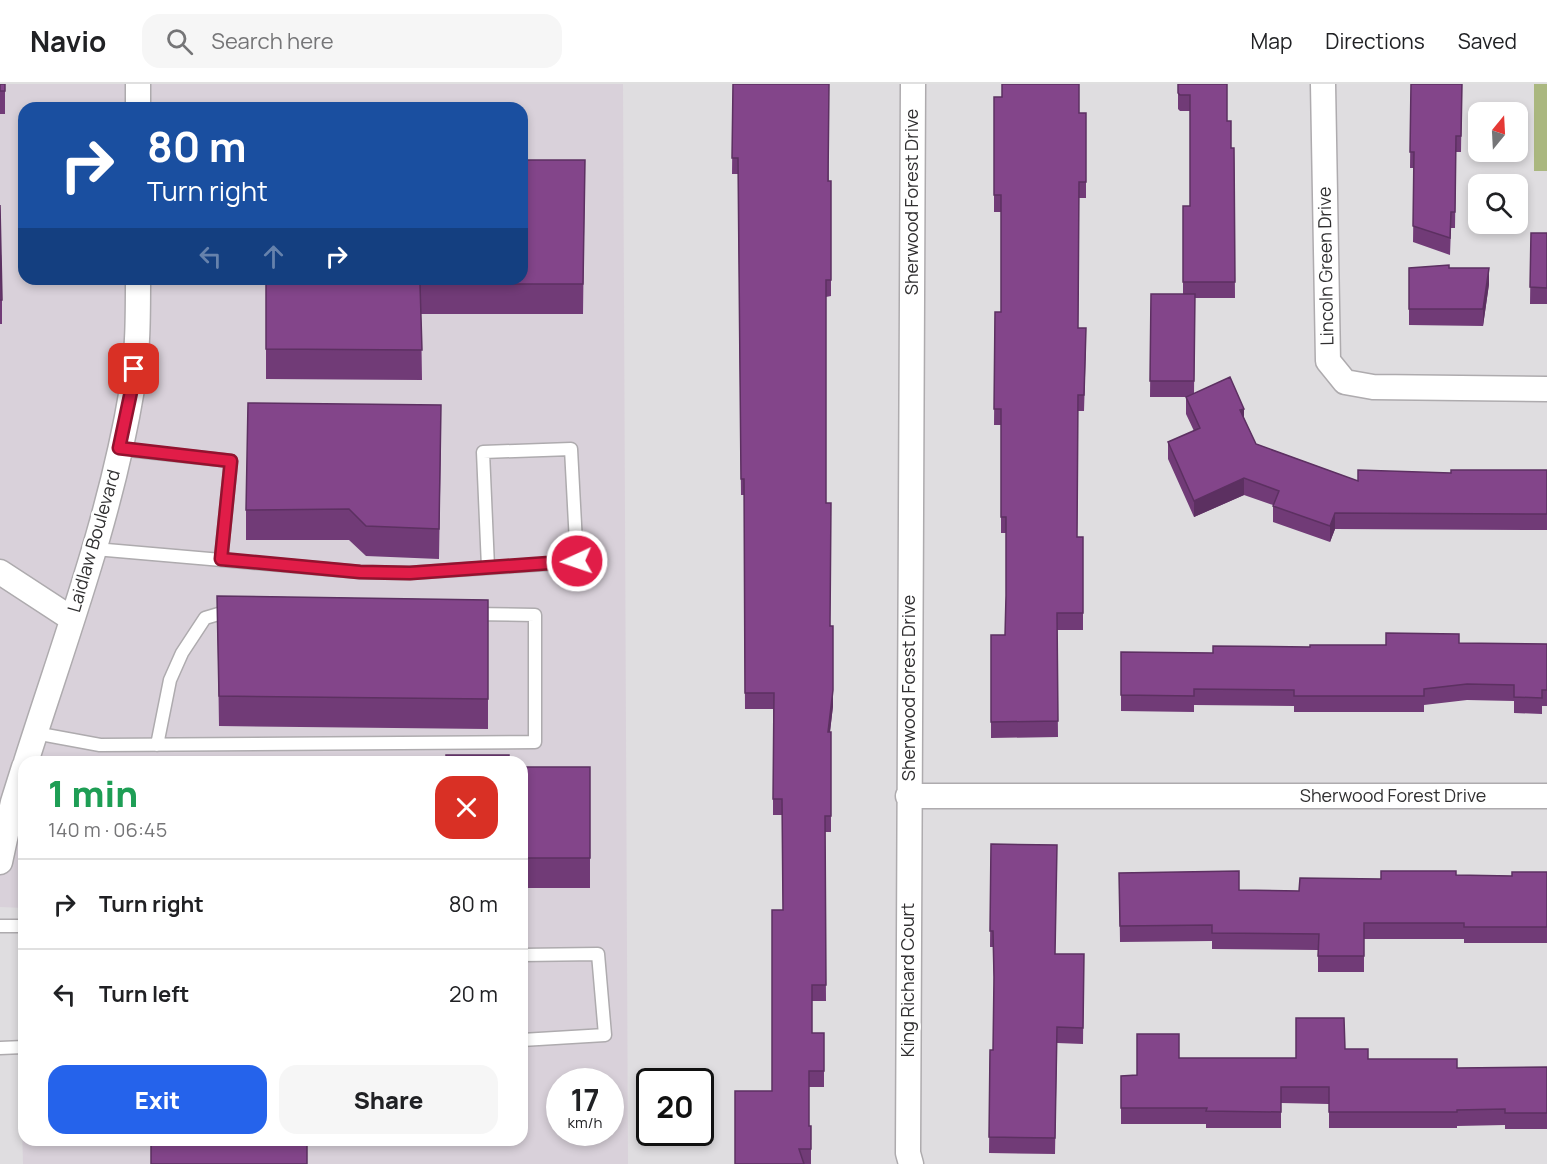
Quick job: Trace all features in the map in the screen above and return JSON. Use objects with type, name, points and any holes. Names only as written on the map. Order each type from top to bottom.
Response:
[{"type":"street","points":[[138,84],[138,102]]},
{"type":"street","name":"Sherwood Forest Drive","points":[[913,84],[908,796],[1547,796]]},
{"type":"street","name":"Lincoln Green Drive","points":[[1323,84],[1328,362],[1345,382],[1373,387],[1547,389]]},
{"type":"street","name":"Laidlaw Boulevard","points":[[28,756],[95,549],[119,448],[132,387],[138,285]]},
{"type":"street","points":[[0,572],[72,619]]},
{"type":"street","points":[[0,862],[18,786]]},
{"type":"street","name":"King Richard Court","points":[[908,796],[908,1153],[911,1164]]},
{"type":"lane","points":[[119,448],[231,461],[221,559]]},
{"type":"lane","points":[[95,549],[360,572],[410,573],[577,561],[571,449],[483,452],[488,567]]},
{"type":"lane","points":[[157,745],[170,680],[182,653],[205,618],[234,609],[246,609]]},
{"type":"lane","points":[[35,733],[100,745],[535,742],[535,615],[454,614]]},
{"type":"lane","points":[[0,926],[18,926]]},
{"type":"lane","points":[[528,955],[598,954],[605,1035],[528,1040]]},
{"type":"lane","points":[[0,1048],[18,1047]]},
{"type":"shaded area","points":[[0,84],[623,84],[628,1164],[23,1164],[23,1146],[528,1146],[528,756],[18,756],[18,908],[0,907]]},
{"type":"green space","points":[[1534,84],[1547,84],[1547,171],[1534,171]]},
{"type":"building","points":[[0,84],[5,84],[5,91],[0,91]]},
{"type":"building","points":[[733,84],[829,84],[828,181],[831,181],[831,280],[826,280],[826,503],[831,503],[830,626],[833,626],[833,690],[828,732],[831,732],[831,816],[825,816],[826,985],[812,985],[812,1033],[824,1033],[824,1071],[809,1071],[811,1149],[799,1149],[804,1164],[735,1164],[735,1091],[772,1091],[772,910],[783,910],[782,799],[773,799],[774,693],[745,693],[738,158],[732,158]]},
{"type":"building","points":[[1002,84],[1079,84],[1079,113],[1086,113],[1086,182],[1079,182],[1078,328],[1086,328],[1084,395],[1078,395],[1077,537],[1083,537],[1083,613],[1057,613],[1058,721],[991,722],[991,635],[1005,635],[1006,596],[1006,517],[1001,517],[1001,409],[994,409],[995,312],[1001,312],[1001,195],[994,195],[994,97],[1002,97]]},
{"type":"building","points":[[1178,84],[1227,84],[1227,121],[1231,121],[1231,148],[1234,148],[1235,282],[1183,282],[1183,206],[1190,206],[1190,95],[1180,95]]},
{"type":"building","points":[[1411,84],[1462,84],[1461,136],[1456,136],[1455,212],[1451,212],[1450,238],[1413,226],[1414,152],[1410,152]]},
{"type":"building","points":[[528,160],[585,160],[583,284],[528,284]]},
{"type":"building","points":[[0,205],[2,300],[0,300]]},
{"type":"building","points":[[1531,233],[1547,233],[1547,288],[1530,287]]},
{"type":"building","points":[[1449,265],[1449,268],[1489,268],[1483,309],[1409,309],[1409,268]]},
{"type":"building","points":[[266,285],[420,285],[422,350],[266,349]]},
{"type":"building","points":[[1151,294],[1195,294],[1194,381],[1150,381]]},
{"type":"building","points":[[1230,377],[1244,409],[1240,410],[1256,444],[1358,481],[1358,470],[1451,473],[1451,470],[1547,470],[1547,514],[1335,513],[1330,526],[1273,506],[1279,491],[1244,478],[1194,501],[1168,442],[1200,428],[1186,397]]},
{"type":"building","points":[[248,403],[441,405],[439,529],[366,526],[349,509],[246,510]]},
{"type":"building","points":[[217,596],[488,600],[488,699],[219,696]]},
{"type":"building","points":[[1386,633],[1459,634],[1459,643],[1547,644],[1547,690],[1542,690],[1542,698],[1514,697],[1514,685],[1467,684],[1424,689],[1424,696],[1294,696],[1294,690],[1194,689],[1194,696],[1121,695],[1121,652],[1213,653],[1213,646],[1386,645]]},
{"type":"building","points":[[446,755],[509,755],[509,756]]},
{"type":"building","points":[[528,767],[590,767],[590,858],[528,858]]},
{"type":"building","points":[[991,844],[1057,845],[1055,954],[1084,954],[1083,1028],[1057,1027],[1055,1138],[989,1137],[994,977],[993,931],[990,931]]},
{"type":"building","points":[[1239,871],[1239,890],[1299,891],[1300,878],[1381,879],[1381,871],[1456,871],[1456,875],[1512,876],[1512,872],[1547,872],[1547,927],[1464,927],[1464,923],[1364,923],[1364,956],[1318,956],[1319,934],[1212,933],[1212,925],[1120,926],[1119,873]]},
{"type":"building","points":[[1296,1018],[1344,1018],[1345,1049],[1368,1049],[1368,1059],[1457,1059],[1457,1068],[1547,1067],[1547,1113],[1505,1113],[1505,1109],[1457,1110],[1457,1112],[1329,1112],[1329,1087],[1281,1087],[1281,1112],[1206,1111],[1207,1108],[1121,1108],[1121,1076],[1137,1075],[1137,1034],[1179,1034],[1179,1058],[1296,1058]]},
{"type":"building","points":[[151,1146],[307,1146],[307,1164],[151,1164]]},
{"type":"route","points":[[134,369],[119,448],[231,461],[221,559],[360,572],[410,573],[577,561]]}]
